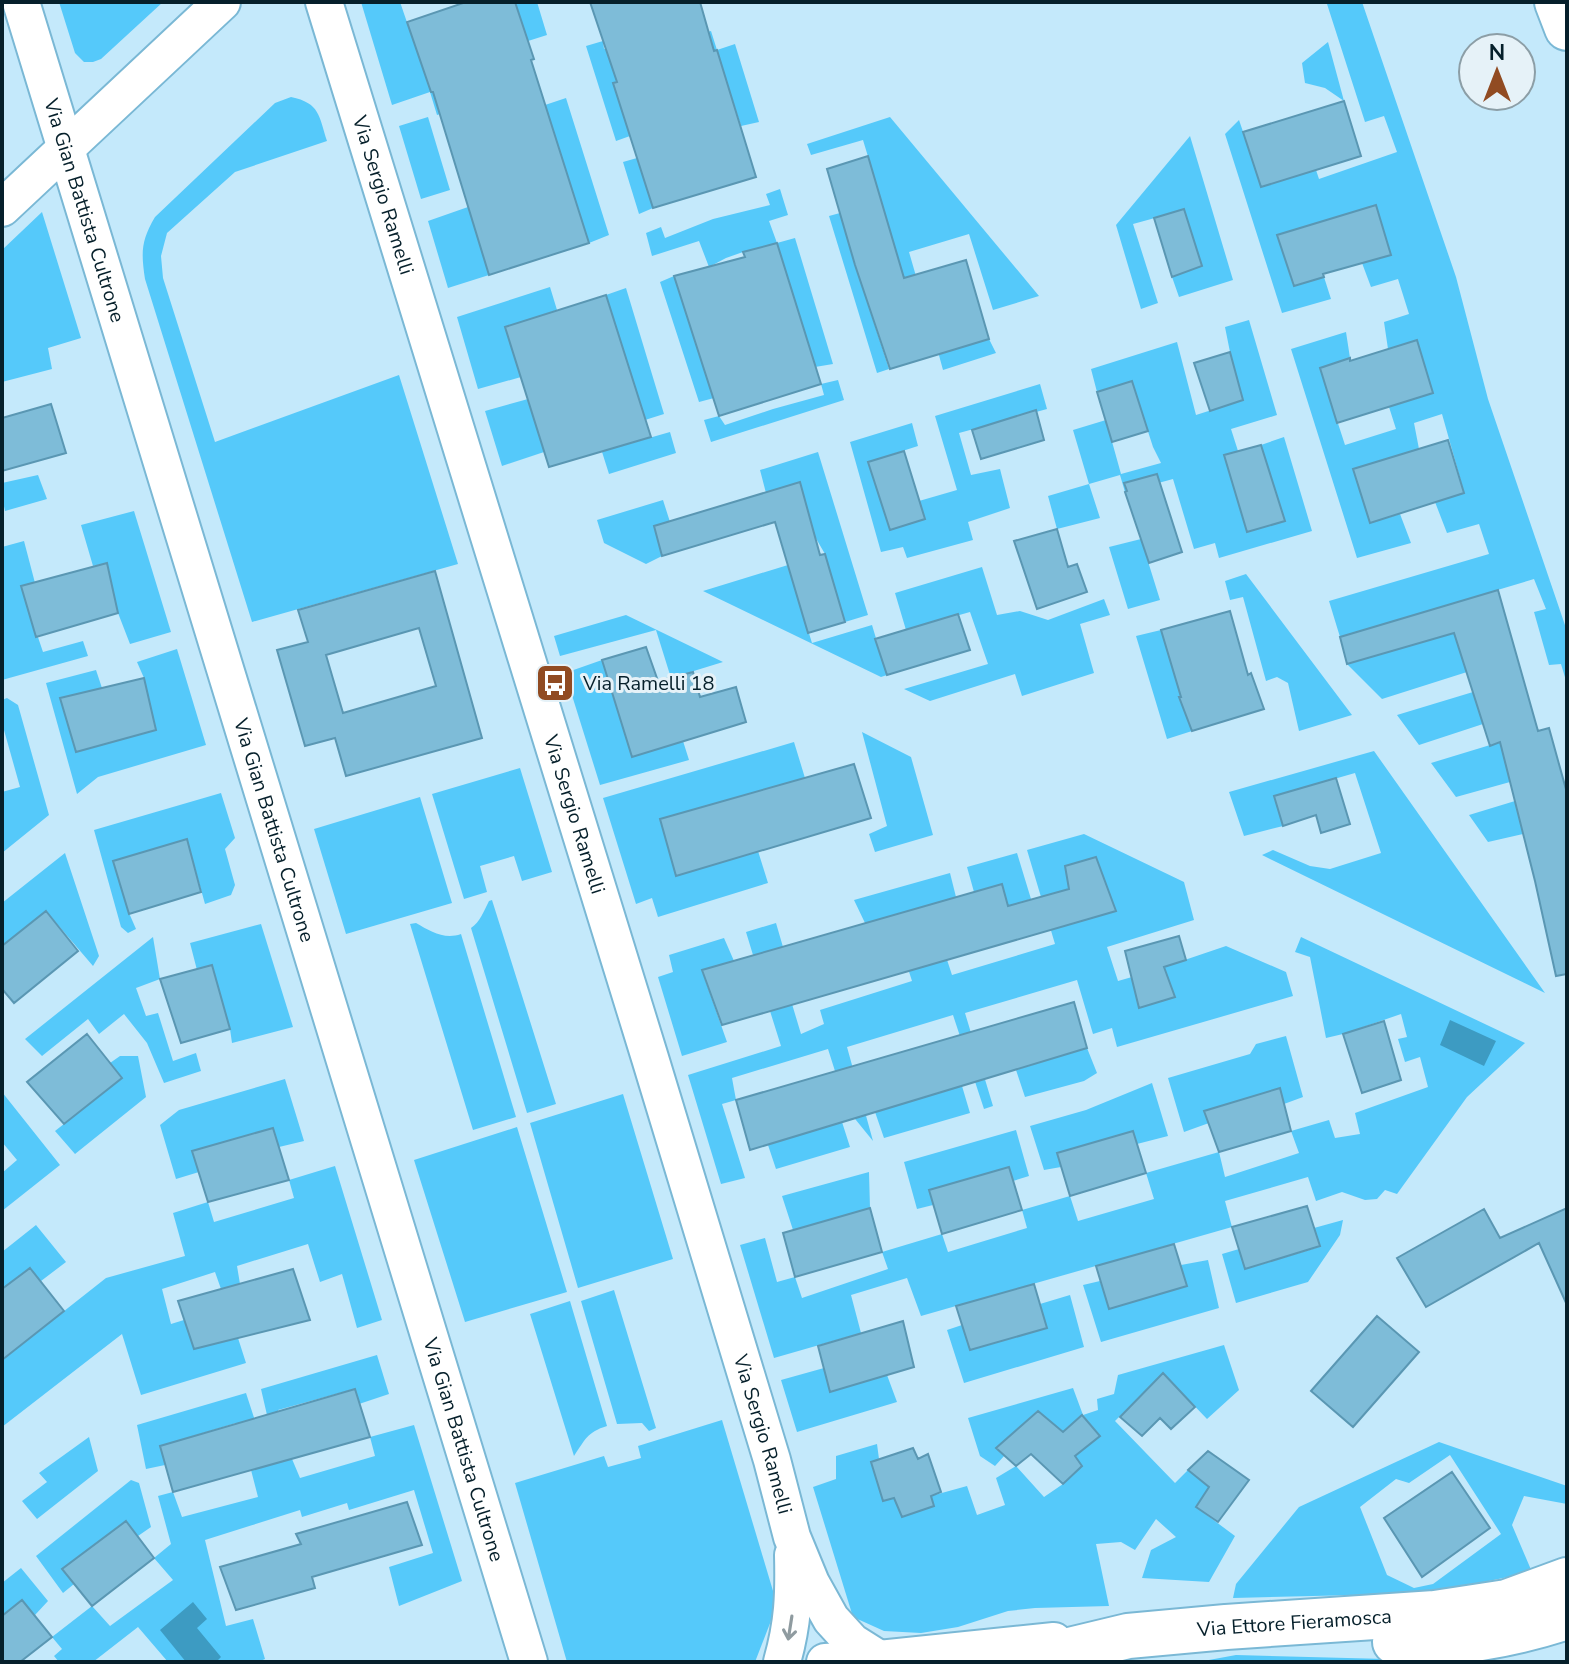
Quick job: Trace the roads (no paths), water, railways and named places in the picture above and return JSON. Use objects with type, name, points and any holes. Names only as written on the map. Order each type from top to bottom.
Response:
[{"type":"main road","points":[[1557,2],[1567,28]]},
{"type":"main road","name":"Via Ettore Fieramosca","points":[[1020,1662],[1128,1636],[1226,1627],[1436,1640],[1507,1602],[1567,1580]]},
{"type":"main road","points":[[1436,1640],[1481,1621],[1567,1601]]},
{"type":"main road","name":"Via Ettore Fieramosca","points":[[1094,1662],[1210,1644],[1298,1637],[1436,1640],[1533,1628],[1567,1617]]},
{"type":"main road","points":[[1436,1640],[1515,1662]]},
{"type":"street","name":"Via Gian Battista Cultrone","points":[[21,2],[529,1661]]},
{"type":"street","points":[[2,208],[222,2]]},
{"type":"street","name":"Via Sergio Ramelli","points":[[324,2],[646,1042],[772,1460],[792,1537]]},
{"type":"street","points":[[792,1537],[811,1583],[831,1619],[852,1642],[879,1659]]},
{"type":"street","points":[[782,1662],[794,1601],[792,1537]]},
{"type":"street","points":[[825,1662],[1128,1636]]},
{"type":"place","name":"Via Ramelli 18","points":[[555,683]]}]
